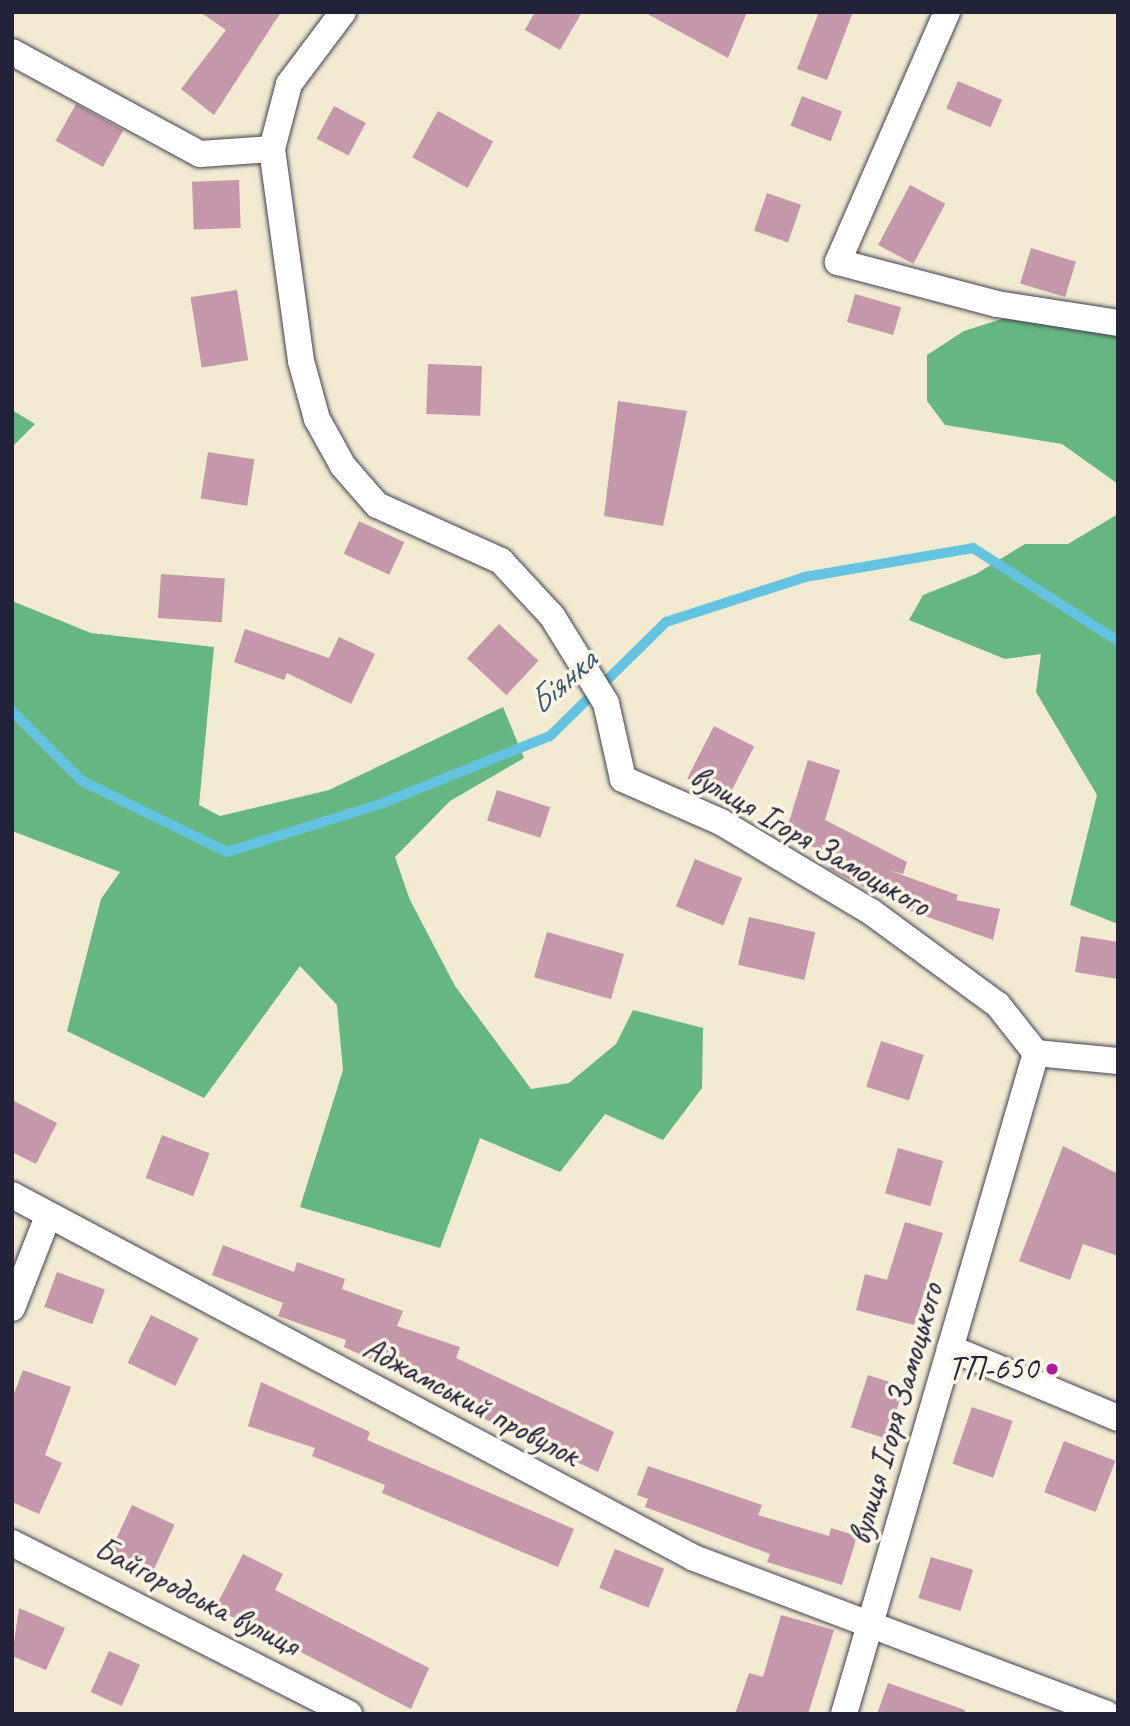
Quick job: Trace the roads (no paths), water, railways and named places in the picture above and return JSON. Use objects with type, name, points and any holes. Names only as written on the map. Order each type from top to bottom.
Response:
[{"type":"street","name":"вулиця Ігоря Замоцького","points":[[343,12],[289,84],[272,149],[301,362],[317,419],[343,466],[377,505],[501,561],[552,617],[581,670],[606,704],[623,779],[721,822],[870,911],[998,1005],[1036,1053],[874,1621],[844,1714]]},
{"type":"street","points":[[947,12],[838,262],[997,304],[1118,323]]},
{"type":"street","points":[[12,52],[200,154],[272,149]]},
{"type":"street","points":[[1036,1053],[1118,1061]]},
{"type":"street","name":"Аджамський провулок","points":[[12,1195],[694,1558],[874,1621],[1106,1714]]},
{"type":"street","points":[[12,1308],[48,1216]]},
{"type":"street","points":[[950,1348],[1118,1418]]},
{"type":"street","name":"Байгородська вулиця","points":[[12,1542],[349,1714]]},
{"type":"waterway","name":"Біянка","points":[[12,711],[82,781],[227,852],[383,803],[550,736],[666,622],[805,577],[973,548],[1118,641]]},
{"type":"place","name":"ТП-650","points":[[1052,1369]]}]
